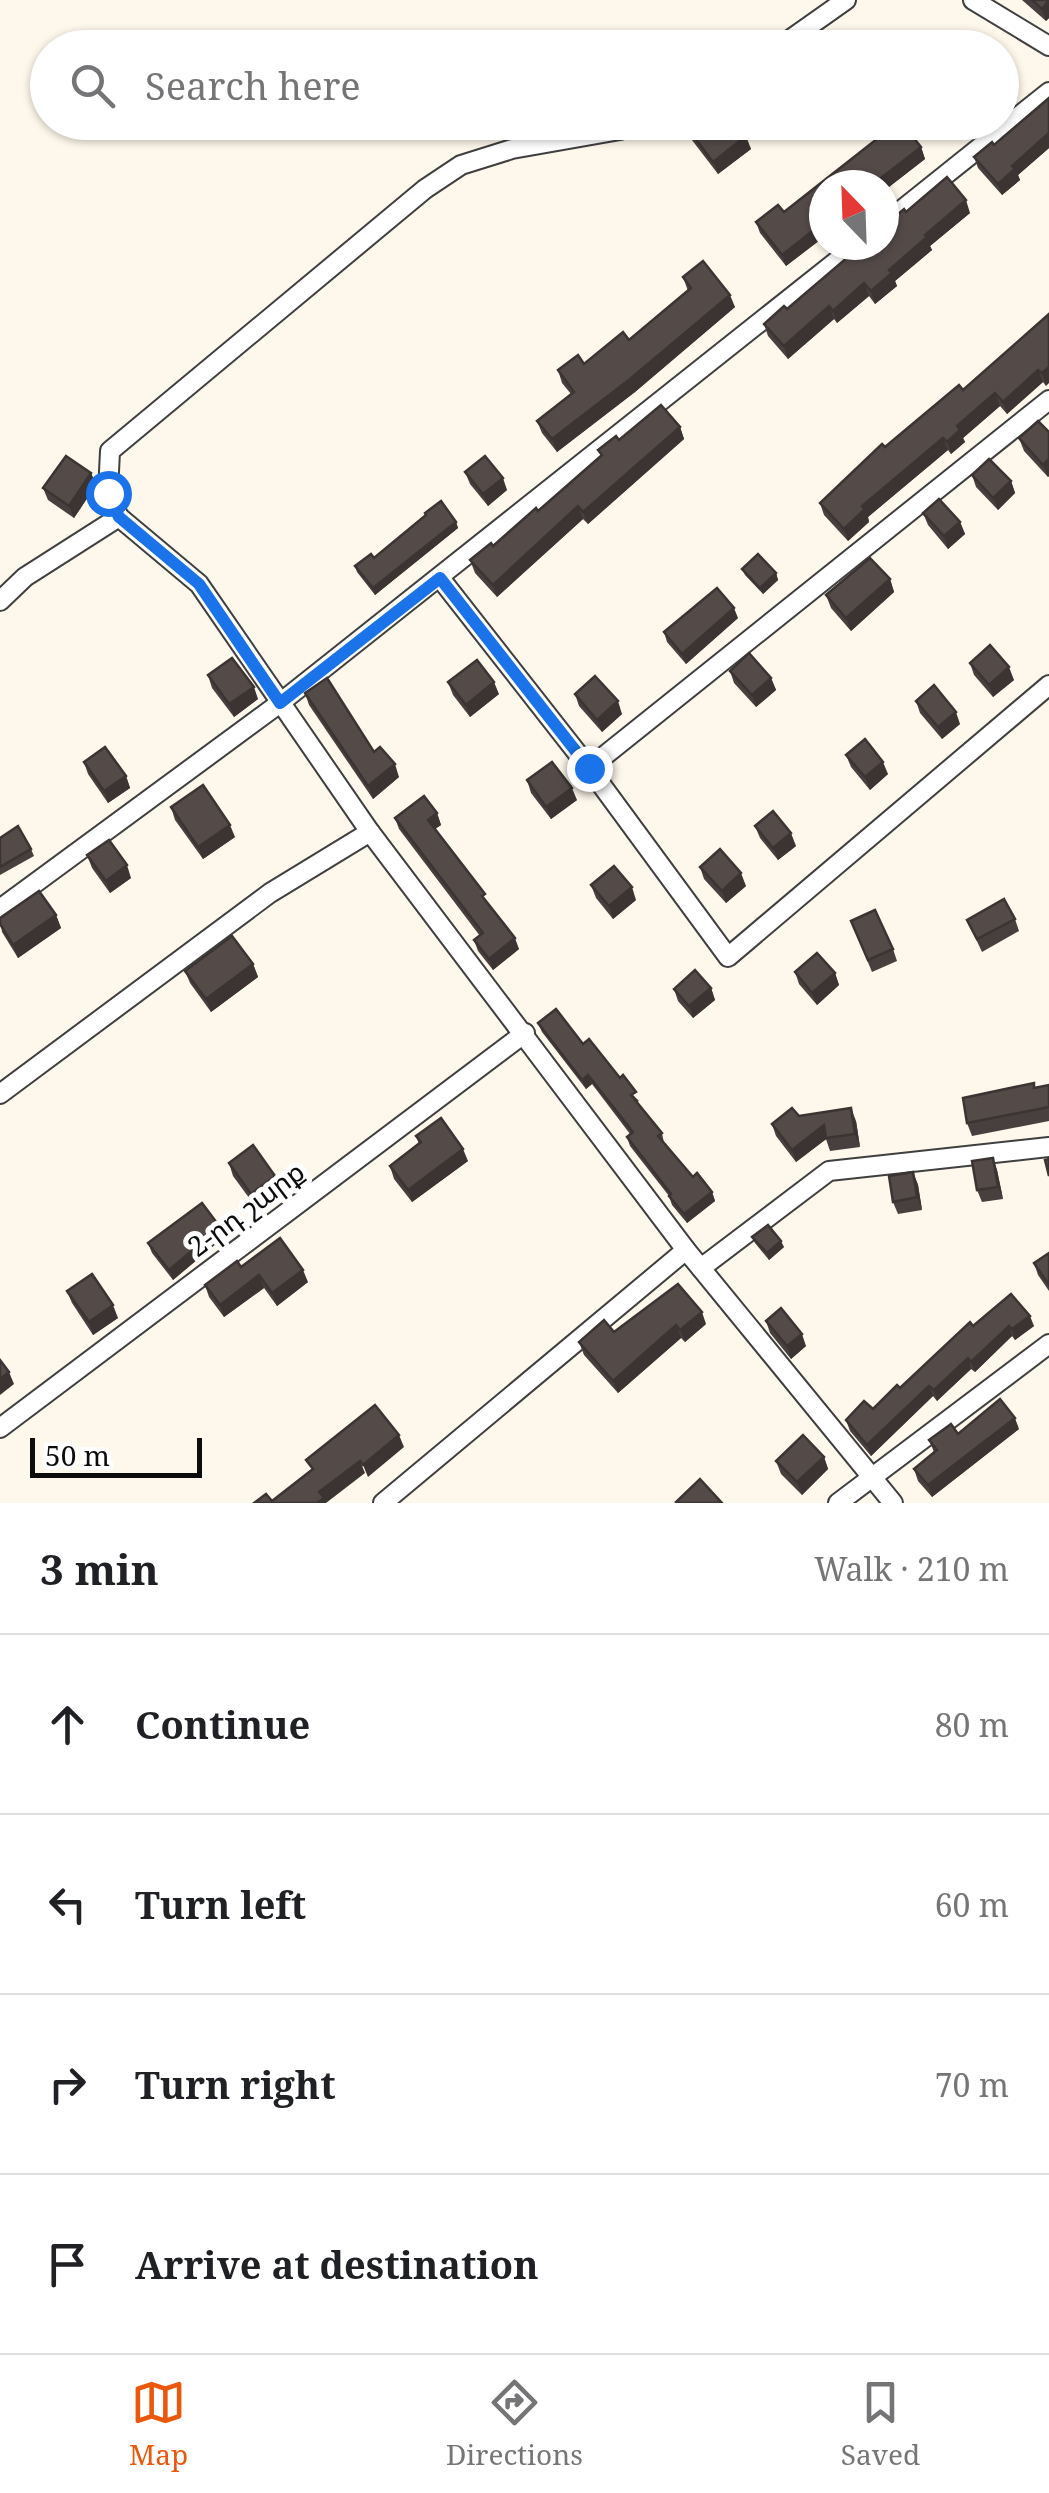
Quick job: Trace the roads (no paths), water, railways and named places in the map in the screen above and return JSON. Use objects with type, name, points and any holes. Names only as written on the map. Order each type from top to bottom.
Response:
[{"type":"street","points":[[804,30],[846,0]]},
{"type":"street","points":[[973,0],[1049,46]]},
{"type":"street","points":[[1019,116],[1049,92]]},
{"type":"street","points":[[563,140],[512,149],[461,166],[426,188],[110,451],[108,493],[119,517],[199,584],[370,832],[686,1250],[893,1503]]},
{"type":"street","points":[[899,212],[989,140]]},
{"type":"street","points":[[0,909],[280,703],[839,260]]},
{"type":"street","points":[[589,768],[1049,400]]},
{"type":"street","points":[[0,602],[25,577],[119,517]]},
{"type":"street","points":[[440,578],[589,768],[728,957],[1049,685]]},
{"type":"street","points":[[0,1094],[270,893],[370,832]]},
{"type":"street","name":"2-րդ շարք","points":[[0,1428],[525,1034]]},
{"type":"street","points":[[701,1268],[829,1172],[1049,1147]]},
{"type":"street","points":[[383,1503],[686,1250]]},
{"type":"street","points":[[838,1503],[1049,1344]]}]
